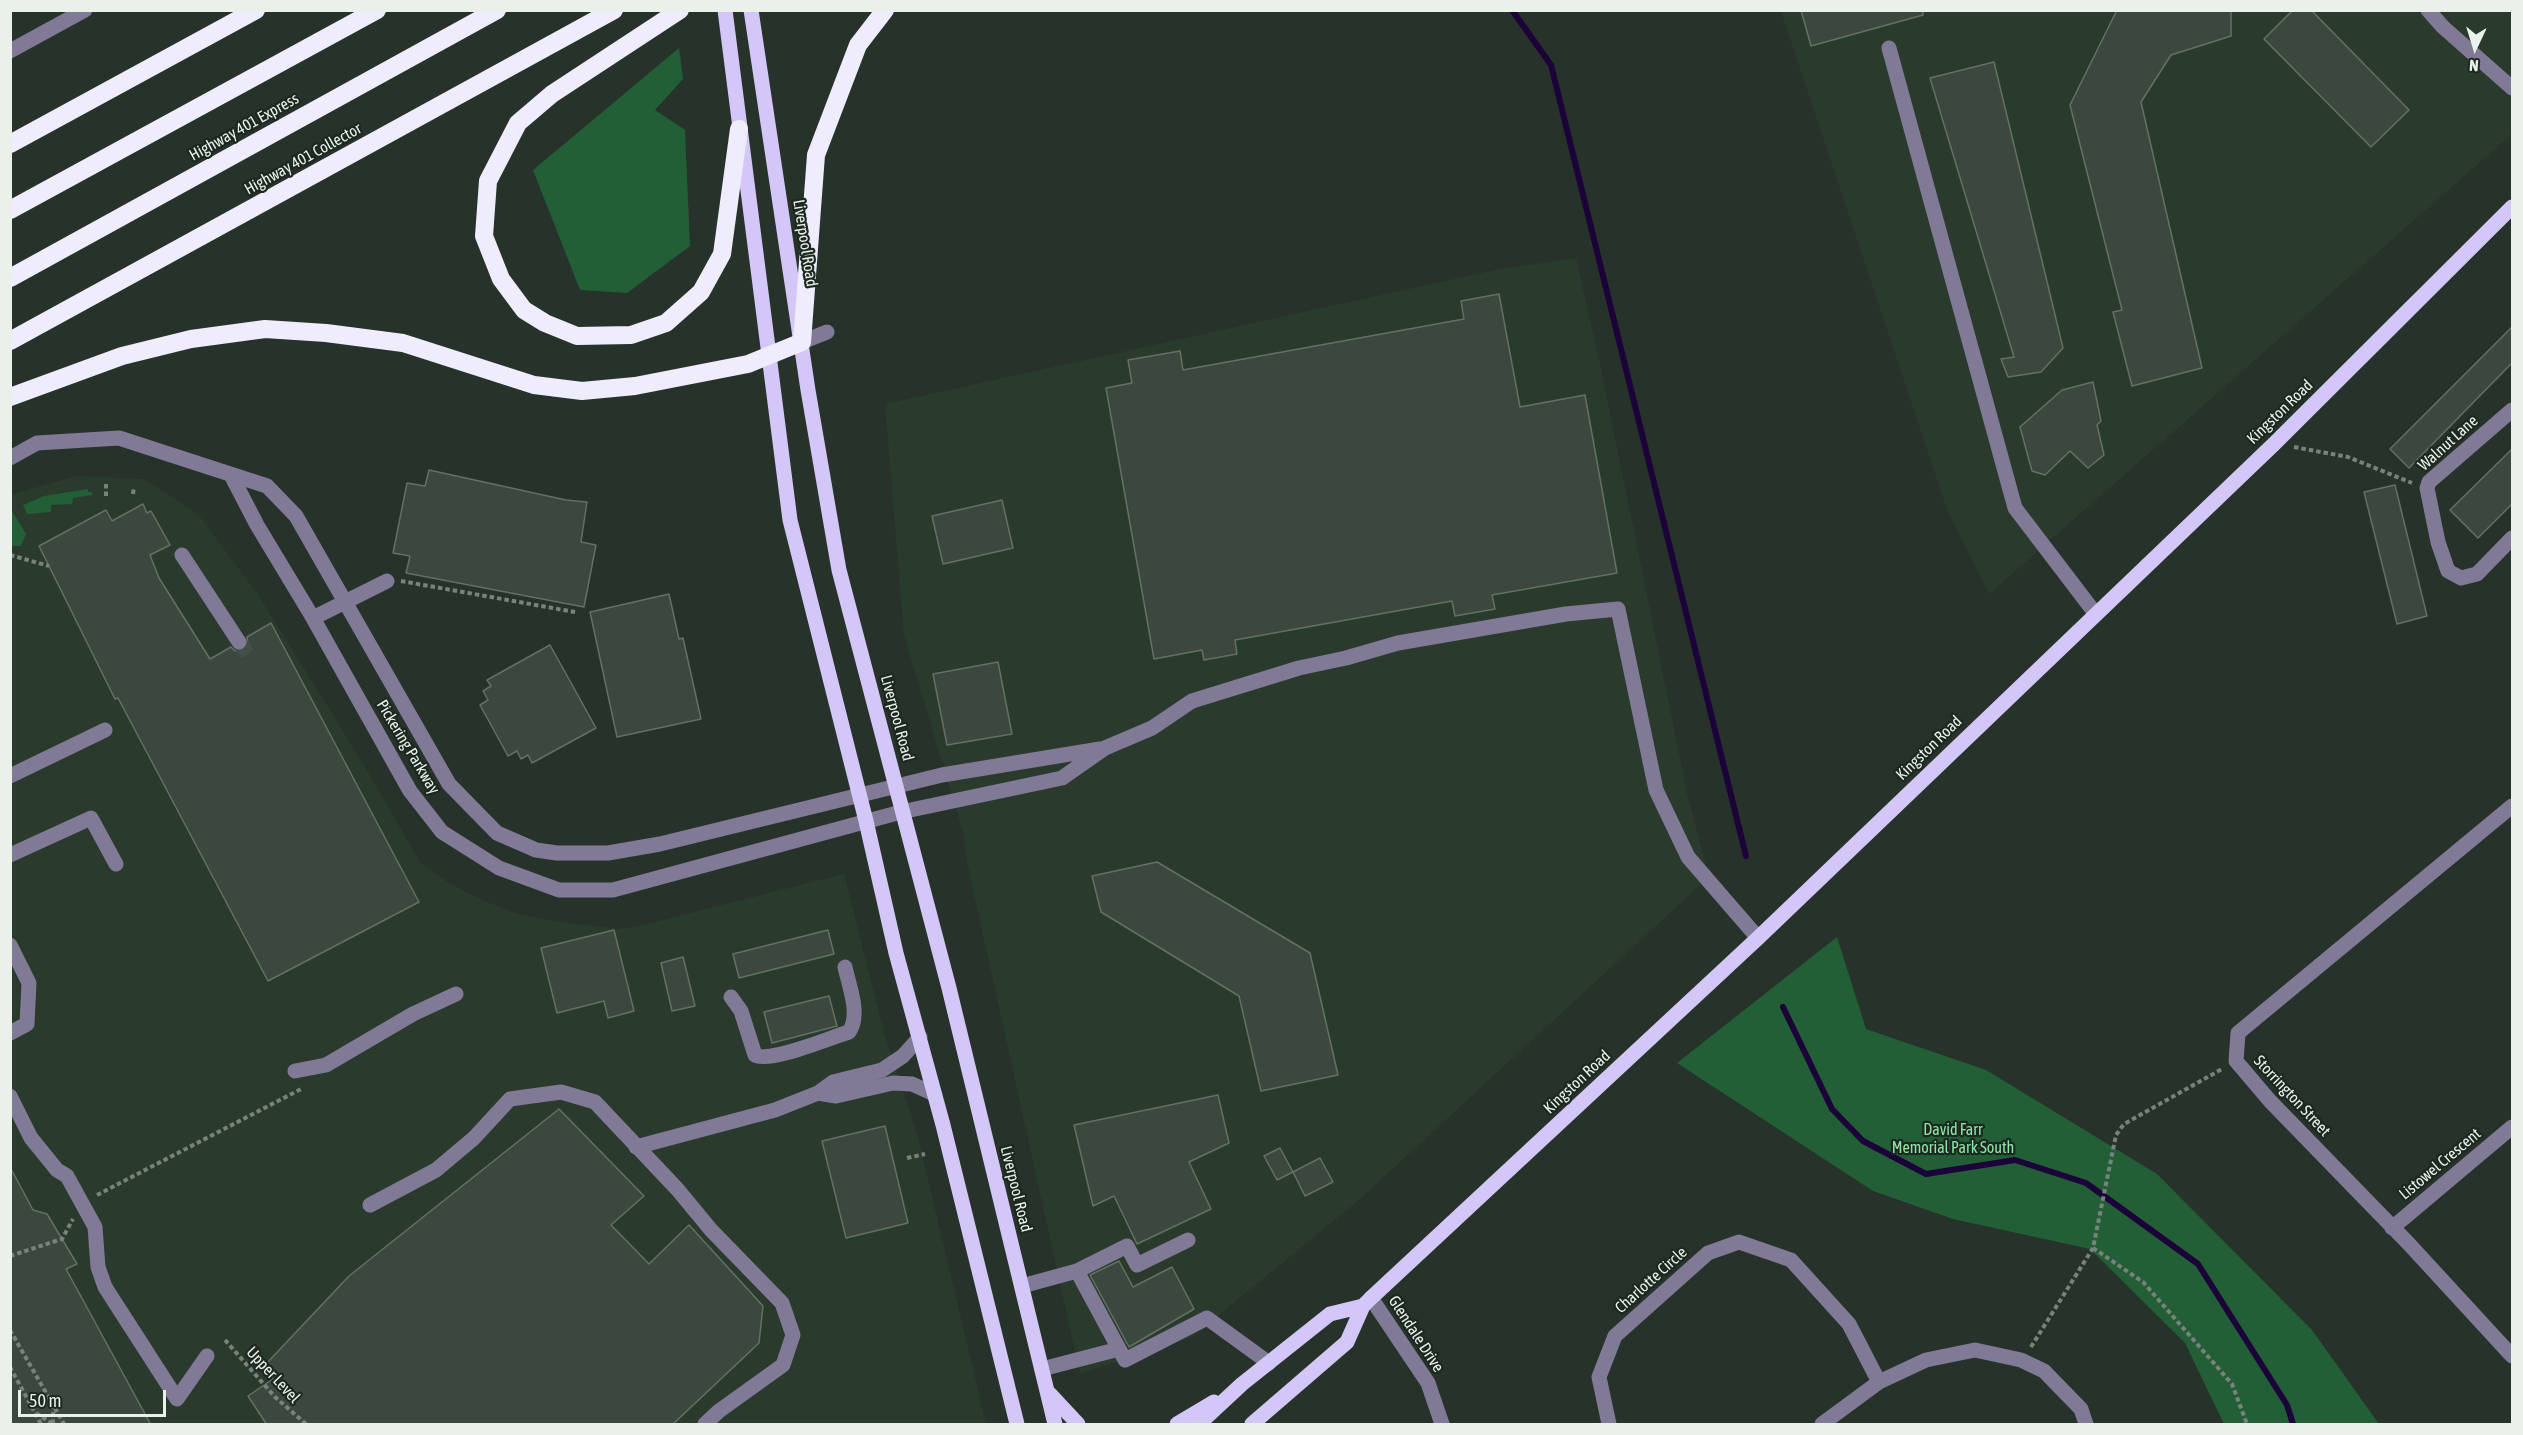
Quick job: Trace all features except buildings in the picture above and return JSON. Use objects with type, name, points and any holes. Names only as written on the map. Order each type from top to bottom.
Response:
[{"type":"highway","points":[[10,144],[256,10]]},
{"type":"highway","points":[[10,210],[377,10]]},
{"type":"highway","name":"Highway 401 Express","points":[[10,278],[497,10]]},
{"type":"highway","name":"Highway 401 Collector","points":[[10,341],[614,10]]},
{"type":"highway","points":[[680,10],[552,94],[518,123],[488,181],[484,236],[501,279],[524,309],[545,323],[577,336],[631,335],[666,323],[701,292],[722,254],[739,129]]},
{"type":"highway","points":[[10,397],[122,356],[191,339],[265,329],[326,333],[403,343],[534,385],[582,392],[635,386],[748,364],[802,342],[816,155],[858,45],[885,10]]},
{"type":"main road","points":[[725,10],[790,520],[866,821],[896,953],[920,1037],[1017,1425]]},
{"type":"main road","name":"Liverpool Road","points":[[752,10],[839,570],[949,988],[1055,1425]]},
{"type":"main road","name":"Kingston Road","points":[[1252,1425],[1347,1342],[1367,1302],[1758,938],[2274,444],[2512,207]]},
{"type":"main road","name":"Kingston Road","points":[[1199,1425],[1242,1384],[1330,1314],[1367,1302]]},
{"type":"main road","points":[[1177,1425],[1242,1384]]},
{"type":"main road","points":[[1047,1391],[1078,1425]]},
{"type":"street","points":[[10,51],[85,10]]},
{"type":"street","points":[[2428,10],[2443,27],[2512,88]]},
{"type":"street","points":[[1888,48],[2015,508],[2095,613]]},
{"type":"street","points":[[802,342],[827,332]]},
{"type":"street","name":"Walnut Lane","points":[[2512,410],[2429,482],[2427,488],[2438,542],[2448,571],[2461,578],[2477,574],[2512,538]]},
{"type":"street","name":"Pickering Parkway","points":[[10,458],[37,443],[119,438],[267,486],[297,516],[449,784],[497,833],[536,850],[557,853],[608,853],[660,844],[896,785],[953,773],[1105,748]]},
{"type":"street","name":"Pickering Parkway","points":[[231,476],[410,791],[442,832],[499,868],[559,890],[613,890],[901,812],[1062,778],[1105,748]]},
{"type":"street","points":[[182,555],[239,642]]},
{"type":"street","points":[[313,618],[392,581]]},
{"type":"street","points":[[1105,748],[1152,728],[1192,701],[1299,668],[1346,658],[1398,643],[1566,614],[1618,609],[1656,790],[1688,857],[1758,938]]},
{"type":"street","points":[[10,776],[105,730]]},
{"type":"street","name":"Storrington Street","points":[[2512,806],[2238,1033],[2236,1061],[2512,1356]]},
{"type":"street","points":[[10,855],[91,818],[116,864]]},
{"type":"street","points":[[10,945],[29,984],[27,1024],[10,1033]]},
{"type":"street","points":[[731,997],[741,1011],[755,1055],[762,1058],[779,1054],[849,1032],[854,1024],[854,1013],[844,967]]},
{"type":"street","points":[[295,1071],[326,1065],[413,1014],[456,993]]},
{"type":"street","points":[[636,1147],[775,1110],[819,1093],[833,1082],[882,1070],[903,1056],[920,1037]]},
{"type":"street","points":[[819,1093],[836,1096],[893,1083],[912,1084],[934,1094]]},
{"type":"street","points":[[370,1205],[436,1170],[474,1138],[510,1099],[561,1092],[595,1102],[678,1190],[711,1230],[782,1304],[793,1335],[783,1365],[719,1411],[705,1425]]},
{"type":"street","points":[[10,1096],[31,1138],[57,1170],[67,1176],[84,1206],[95,1227],[99,1267],[105,1287],[177,1399],[207,1356]]},
{"type":"street","name":"Listowel Crescent","points":[[2392,1228],[2512,1127]]},
{"type":"street","points":[[1022,1286],[1077,1271],[1127,1246],[1137,1264],[1188,1240]]},
{"type":"street","name":"Charlotte Circle","points":[[1609,1425],[1599,1377],[1614,1336],[1707,1253],[1739,1242],[1791,1260],[1849,1324],[1879,1382]]},
{"type":"street","points":[[1077,1271],[1125,1360],[1207,1318],[1269,1363]]},
{"type":"street","name":"Glendale Drive","points":[[1367,1302],[1428,1383],[1443,1425]]},
{"type":"street","points":[[1042,1370],[1119,1349]]},
{"type":"street","points":[[1822,1425],[1879,1382],[1926,1360],[1976,1350],[2021,1360],[2044,1371],[2081,1409],[2086,1425]]},
{"type":"path","points":[[2274,444],[2348,457],[2427,488]]},
{"type":"path","points":[[106,484],[106,496]]},
{"type":"path","points":[[133,494],[134,486]]},
{"type":"path","points":[[10,555],[49,566]]},
{"type":"path","points":[[392,581],[575,612]]},
{"type":"path","points":[[2021,1360],[2093,1248],[2116,1135],[2124,1124],[2236,1061]]},
{"type":"path","points":[[10,1256],[62,1239],[76,1213],[95,1195],[304,1088]]},
{"type":"path","points":[[907,1158],[925,1154]]},
{"type":"path","points":[[2093,1248],[2143,1282],[2232,1384],[2247,1425]]},
{"type":"path","points":[[10,1330],[64,1425]]},
{"type":"path","name":"Upper Level","points":[[225,1340],[275,1397],[306,1425]]},
{"type":"path","points":[[10,1367],[41,1425]]},
{"type":"path","points":[[34,1412],[53,1425],[53,1406]]},
{"type":"shaded area","points":[[1781,11],[2512,11],[2512,134],[1989,594],[1948,512]]},
{"type":"shaded area","points":[[1576,258],[1603,378],[1687,793],[1709,877],[1359,1200],[1192,1337],[1080,1374],[968,867],[963,832],[904,635],[885,404],[1495,270]]},
{"type":"shaded area","points":[[76,476],[144,479],[198,514],[259,596],[364,765],[420,862],[447,882],[482,900],[515,913],[559,922],[619,929],[639,926],[844,874],[884,1033],[918,1137],[986,1424],[11,1424],[10,495]]},
{"type":"green space","points":[[679,48],[683,79],[655,110],[685,130],[690,246],[627,293],[580,290],[533,170]]},
{"type":"green space","points":[[88,489],[92,495],[73,498],[72,504],[51,505],[51,512],[27,514],[23,505],[44,496]]},
{"type":"green space","points":[[12,511],[26,534],[21,546],[11,546]]},
{"type":"green space","name":"David Farr Memorial Park South","points":[[1837,937],[1866,1029],[1986,1070],[2157,1174],[2312,1330],[2379,1424],[2224,1424],[2185,1343],[2090,1249],[1953,1219],[1873,1191],[1677,1063]]},
{"type":"waterway","points":[[1512,10],[1551,65],[1746,856]]},
{"type":"waterway","points":[[1783,1007],[1832,1109],[1863,1141],[1926,1174],[2015,1160],[2086,1183],[2198,1264],[2287,1405],[2293,1424]]},
{"type":"tunnel","points":[[239,642],[248,655]]}]
